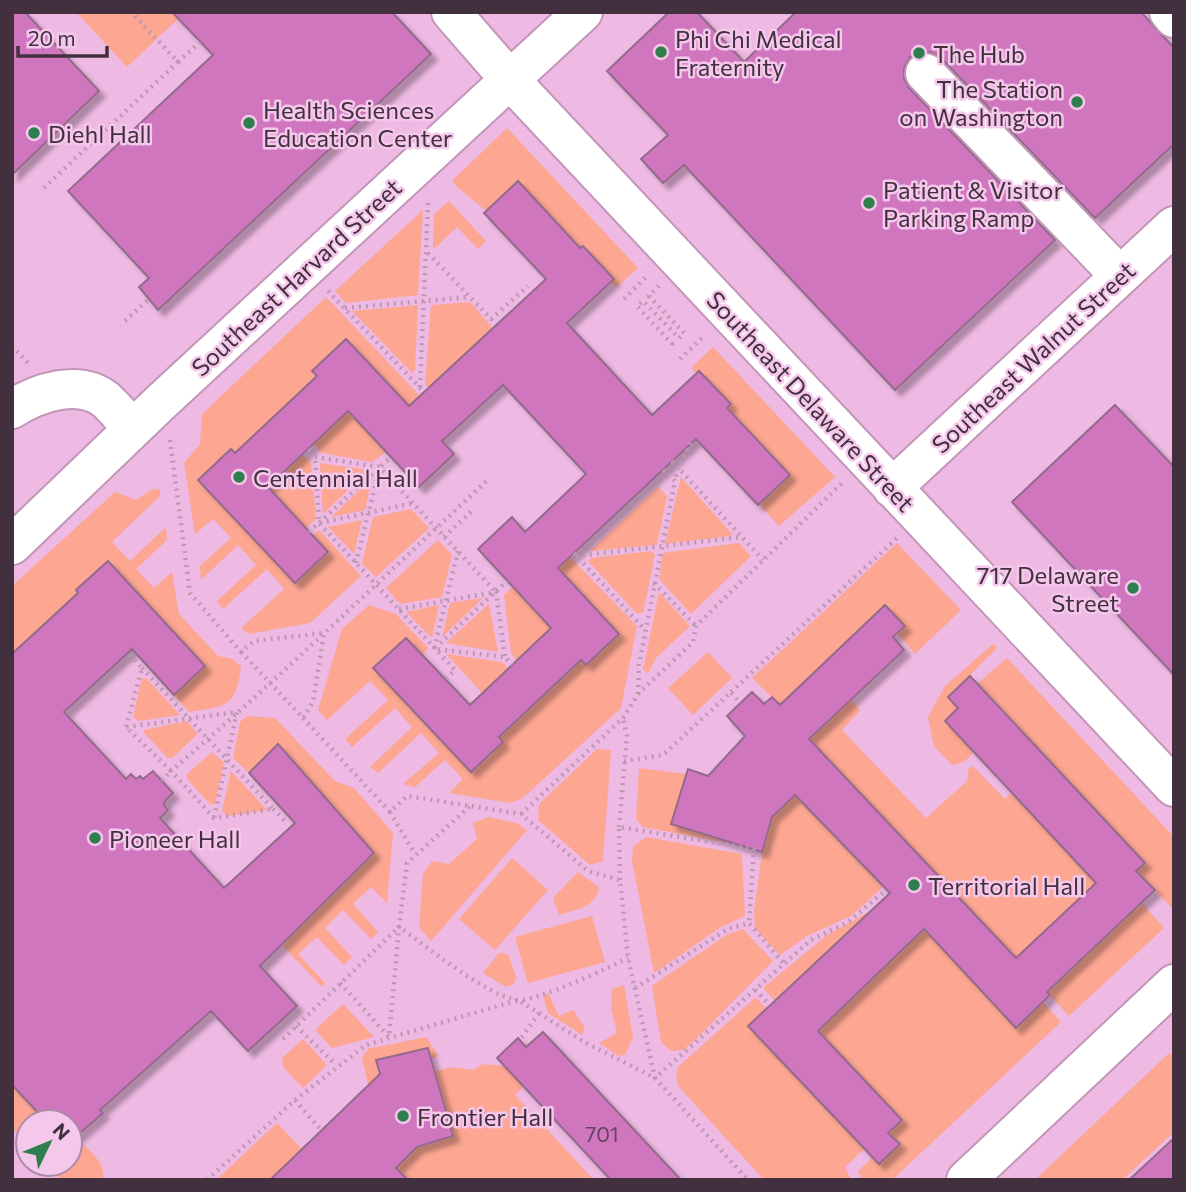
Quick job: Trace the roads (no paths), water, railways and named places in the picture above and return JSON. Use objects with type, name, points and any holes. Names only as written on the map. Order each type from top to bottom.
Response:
[{"type":"street","name":"Southeast Delaware Street","points":[[451,12],[511,81],[1174,787]]},
{"type":"street","name":"Southeast Harvard Street","points":[[12,545],[151,431],[583,12]]},
{"type":"street","points":[[1168,12],[1174,18]]},
{"type":"street","points":[[925,73],[1120,276]]},
{"type":"street","name":"Southeast Walnut Street","points":[[892,488],[1174,226]]},
{"type":"street","points":[[12,409],[30,398],[56,389],[82,392],[104,398],[151,431]]},
{"type":"street","points":[[966,1180],[1174,984]]},
{"type":"place","name":"Phi Chi Medical Fraternity","points":[[661,52]]},
{"type":"place","name":"The Hub","points":[[919,53]]},
{"type":"place","name":"The Station on Washington","points":[[1077,102]]},
{"type":"place","name":"Health Sciences Education Center","points":[[249,123]]},
{"type":"place","name":"Diehl Hall","points":[[34,133]]},
{"type":"place","name":"Patient & Visitor Parking Ramp","points":[[869,203]]},
{"type":"place","name":"Centennial Hall","points":[[239,477]]},
{"type":"place","name":"717 Delaware Street","points":[[1133,588]]},
{"type":"place","name":"Pioneer Hall","points":[[95,838]]},
{"type":"place","name":"Territorial Hall","points":[[914,885]]},
{"type":"place","name":"Frontier Hall","points":[[403,1116]]}]
